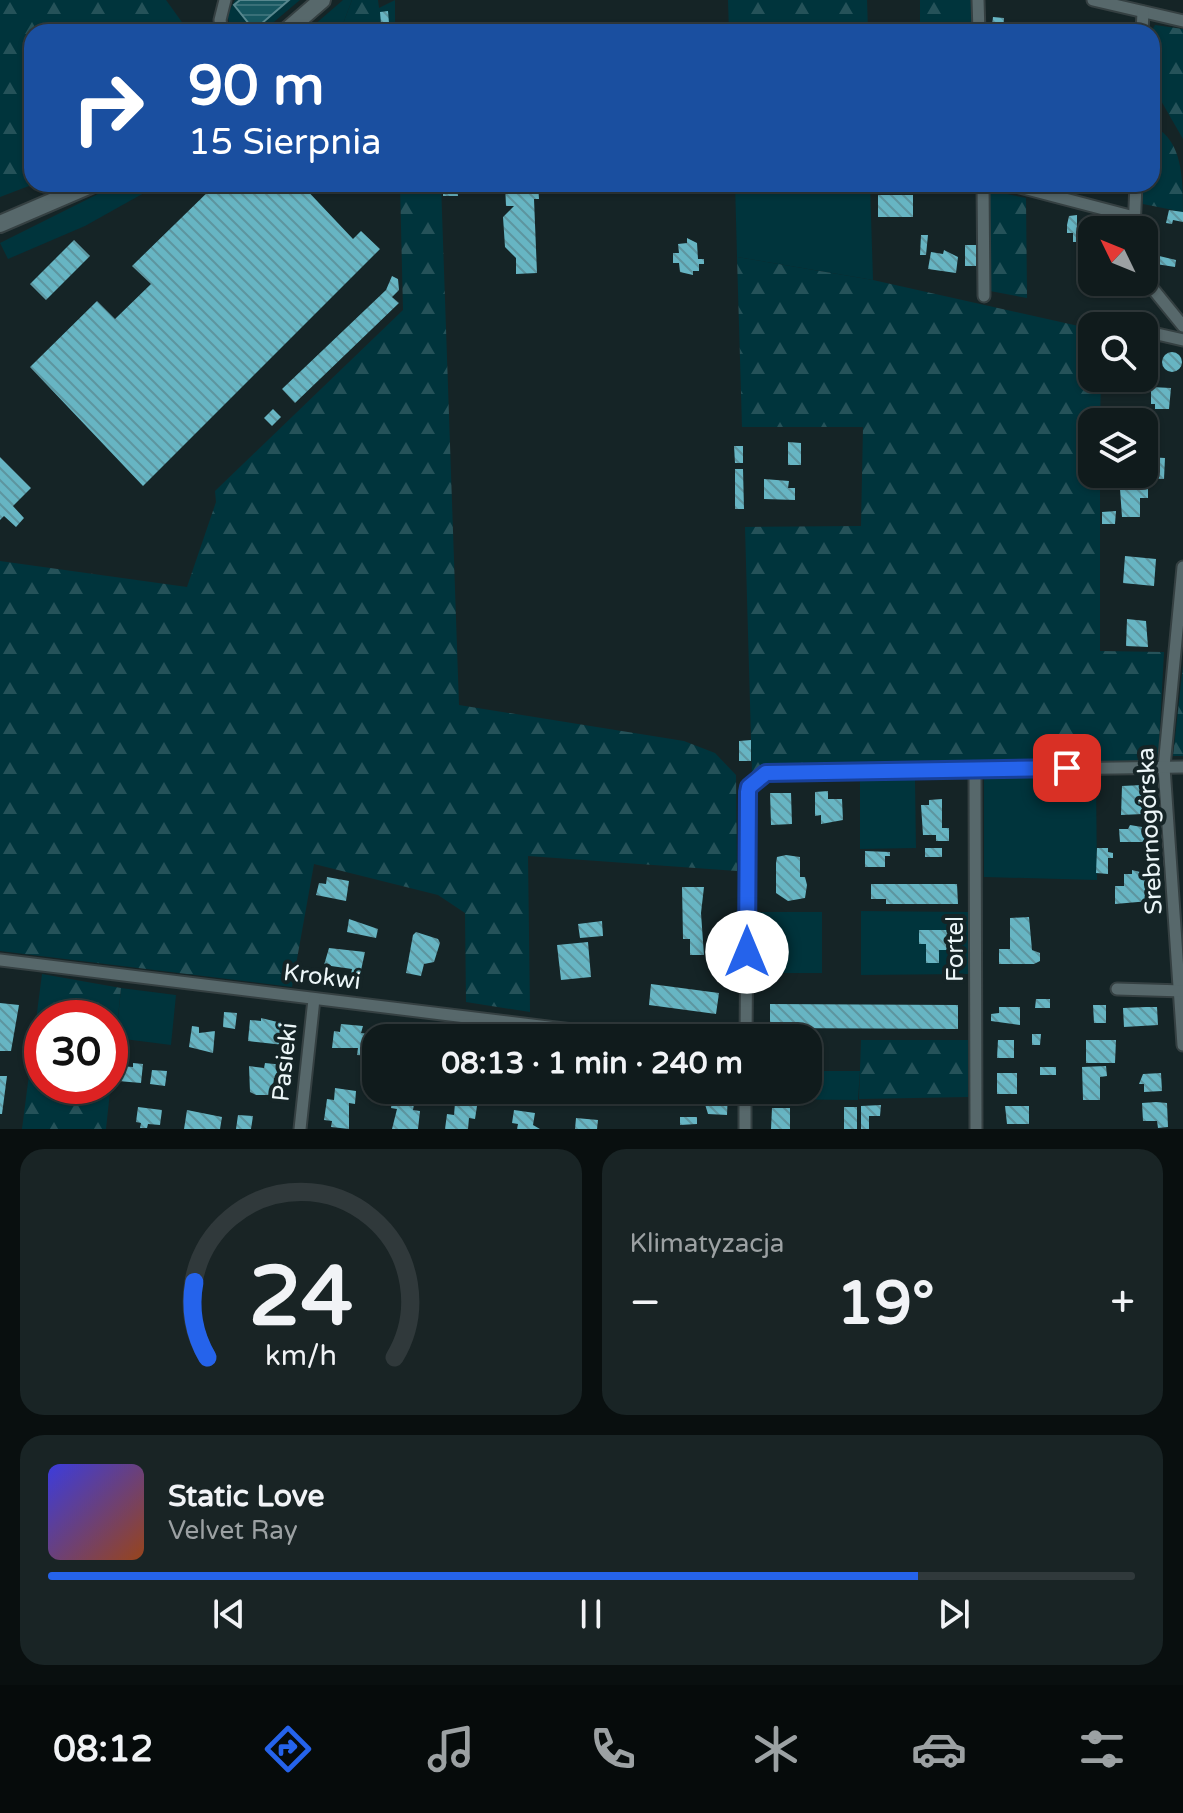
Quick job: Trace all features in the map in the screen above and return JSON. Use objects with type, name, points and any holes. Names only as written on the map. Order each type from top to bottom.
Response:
[{"type":"street","points":[[222,24],[221,8],[225,0]]},
{"type":"street","points":[[294,24],[322,0]]},
{"type":"street","points":[[978,0],[979,24]]},
{"type":"street","points":[[1093,0],[1183,21]]},
{"type":"street","points":[[1142,24],[1143,12]]},
{"type":"street","points":[[0,224],[74,192]]},
{"type":"street","points":[[983,192],[984,296]]},
{"type":"street","points":[[1039,192],[1130,216]]},
{"type":"street","points":[[1134,216],[1136,192]]},
{"type":"street","points":[[1158,295],[1183,326]]},
{"type":"street","points":[[1158,334],[1183,340]]},
{"type":"street","name":"Srebrnogórska","points":[[1183,567],[1164,767],[1182,990],[1183,1045]]},
{"type":"street","points":[[746,1024],[748,792],[756,779],[776,771],[1183,767]]},
{"type":"street","name":"Fortel","points":[[975,769],[976,1129]]},
{"type":"street","name":"Krokwi","points":[[0,960],[522,1024]]},
{"type":"street","points":[[1117,989],[1182,990]]},
{"type":"street","name":"Pasieki","points":[[300,1129],[314,999]]},
{"type":"street","points":[[745,1104],[745,1129]]},
{"type":"green space","points":[[0,0],[166,0],[183,24],[24,24],[24,188],[0,197]]},
{"type":"green space","points":[[235,0],[240,0],[234,5],[249,24],[230,24],[227,15]]},
{"type":"green space","points":[[289,0],[300,0],[272,24],[261,24]]},
{"type":"green space","points":[[343,0],[352,0],[343,24],[315,24]]},
{"type":"green space","points":[[352,0],[378,0],[379,8],[395,0],[395,24],[343,24]]},
{"type":"green space","points":[[728,0],[867,0],[868,24],[729,24]]},
{"type":"green space","points":[[920,0],[972,0],[973,24],[920,24]]},
{"type":"green space","points":[[1160,26],[1183,29],[1183,139],[1160,99]]},
{"type":"green space","points":[[1160,131],[1176,151],[1183,212],[1143,204],[1143,192],[1160,192]]},
{"type":"green space","points":[[102,192],[146,192],[85,226],[8,259],[0,243]]},
{"type":"green space","points":[[400,192],[441,192],[459,705],[684,741],[715,753],[736,775],[737,871],[528,856],[530,1012],[466,1002],[465,913],[438,895],[314,864],[292,987],[0,951],[0,561],[187,587],[216,502],[215,491],[403,310]]},
{"type":"green space","points":[[735,192],[870,192],[873,280],[737,257]]},
{"type":"green space","points":[[987,192],[1026,198],[1027,298],[990,291]]},
{"type":"green space","points":[[737,257],[873,280],[1078,326],[1078,392],[1101,392],[1100,408],[1078,408],[1078,488],[1100,488],[1100,651],[1164,652],[1158,763],[767,767],[752,773],[745,527],[861,526],[863,427],[742,427]]},
{"type":"green space","points":[[1183,665],[1183,756],[1173,756]]},
{"type":"green space","points":[[984,775],[1096,775],[1097,880],[984,877]]},
{"type":"green space","points":[[860,778],[915,778],[916,848],[860,849]]},
{"type":"green space","points":[[861,911],[969,912],[968,974],[861,975]]},
{"type":"green space","points":[[759,912],[822,912],[822,973],[761,973]]},
{"type":"green space","points":[[42,974],[121,988],[120,1000],[39,1000]]},
{"type":"green space","points":[[121,988],[176,995],[171,1045],[128,1040],[128,1000],[120,1000]]},
{"type":"green space","points":[[861,1040],[968,1040],[968,1097],[859,1099]]},
{"type":"green space","points":[[822,1071],[860,1071],[858,1100],[822,1100]]},
{"type":"green space","points":[[25,1104],[109,1104],[106,1129],[22,1129]]},
{"type":"shaded area","points":[[240,0],[289,0],[261,24],[249,24],[234,5]]},
{"type":"building","points":[[388,11],[389,23],[381,24],[380,12]]},
{"type":"building","points":[[993,17],[1004,18],[1004,24],[992,24]]},
{"type":"building","points":[[208,192],[309,192],[353,239],[361,231],[380,249],[143,486],[30,367],[97,301],[115,319],[151,284],[132,266]]},
{"type":"building","points":[[443,192],[458,192],[458,196],[443,196]]},
{"type":"building","points":[[505,192],[539,192],[539,199],[534,199],[537,273],[516,274],[516,258],[505,247],[503,217],[514,206],[506,206]]},
{"type":"building","points":[[878,195],[913,195],[913,217],[878,217]]},
{"type":"building","points":[[1169,210],[1183,212],[1183,222],[1173,220],[1172,224],[1166,223]]},
{"type":"building","points":[[1077,215],[1077,242],[1073,242],[1073,233],[1067,233],[1067,225],[1069,216]]},
{"type":"building","points":[[921,235],[928,235],[926,255],[920,255]]},
{"type":"building","points":[[687,238],[697,243],[698,259],[704,259],[704,264],[699,264],[699,271],[693,271],[693,275],[680,272],[679,263],[673,263],[673,253],[679,253],[678,244],[687,243]]},
{"type":"building","points":[[74,240],[90,256],[46,300],[30,284]]},
{"type":"building","points":[[965,245],[976,245],[976,266],[965,266]]},
{"type":"building","points":[[944,250],[958,257],[956,273],[928,269],[931,252],[943,254]]},
{"type":"building","points":[[1158,256],[1176,260],[1175,267],[1158,264]]},
{"type":"building","points":[[392,276],[398,279],[399,290],[392,297],[399,303],[295,403],[282,389],[386,290]]},
{"type":"building","points":[[1172,352],[1179,355],[1182,362],[1179,369],[1172,372],[1165,369],[1162,362],[1165,355]]},
{"type":"building","points":[[1158,387],[1171,388],[1169,409],[1158,409],[1151,404],[1151,392],[1158,392]]},
{"type":"building","points":[[273,409],[281,417],[272,426],[264,418]]},
{"type":"building","points":[[788,442],[801,443],[801,465],[788,465]]},
{"type":"building","points":[[734,446],[743,446],[743,463],[735,463]]},
{"type":"building","points":[[0,457],[31,488],[13,506],[24,518],[16,527],[4,516],[0,520]]},
{"type":"building","points":[[1158,458],[1165,458],[1164,479],[1158,479]]},
{"type":"building","points":[[735,469],[743,469],[744,509],[735,509]]},
{"type":"building","points":[[764,479],[789,481],[788,488],[795,488],[795,500],[764,499]]},
{"type":"building","points":[[1120,489],[1148,489],[1148,498],[1140,498],[1140,517],[1122,517]]},
{"type":"building","points":[[1116,511],[1115,524],[1102,524],[1102,512]]},
{"type":"building","points":[[1125,556],[1156,559],[1154,586],[1123,583]]},
{"type":"building","points":[[1127,619],[1146,621],[1148,647],[1126,646]]},
{"type":"building","points":[[751,740],[751,761],[739,761],[739,741]]},
{"type":"building","points":[[1142,785],[1143,814],[1121,815],[1122,786]]},
{"type":"building","points":[[828,791],[828,799],[842,799],[843,820],[821,824],[821,815],[815,816],[815,792]]},
{"type":"building","points":[[770,793],[791,793],[792,824],[771,825]]},
{"type":"building","points":[[942,799],[942,828],[949,828],[949,841],[936,841],[936,835],[923,835],[921,805],[929,805],[929,800]]},
{"type":"building","points":[[1130,825],[1148,828],[1152,842],[1120,842],[1119,829],[1128,829]]},
{"type":"building","points":[[925,848],[942,848],[942,857],[925,857]]},
{"type":"building","points":[[1097,848],[1108,848],[1108,852],[1113,853],[1113,858],[1108,858],[1108,874],[1096,873]]},
{"type":"building","points":[[865,851],[890,852],[890,856],[885,856],[885,867],[865,867]]},
{"type":"building","points":[[777,857],[800,857],[800,877],[805,877],[807,885],[805,898],[788,901],[776,893]]},
{"type":"building","points":[[1132,870],[1148,874],[1147,892],[1161,892],[1161,900],[1115,904],[1115,886],[1124,886],[1124,874],[1132,874]]},
{"type":"building","points":[[327,877],[349,881],[346,901],[316,895],[319,883],[326,884]]},
{"type":"building","points":[[871,884],[957,884],[958,904],[886,904],[886,899],[871,899]]},
{"type":"building","points":[[682,887],[704,887],[701,913],[704,955],[690,955],[690,939],[683,939]]},
{"type":"building","points":[[1029,917],[1032,950],[1040,953],[1040,961],[1034,964],[999,964],[999,949],[1010,949],[1010,918]]},
{"type":"building","points":[[349,919],[378,929],[376,938],[347,932]]},
{"type":"building","points":[[602,921],[603,936],[580,938],[578,924]]},
{"type":"building","points":[[919,930],[952,930],[950,950],[939,950],[939,963],[926,963],[926,944],[919,944]]},
{"type":"building","points":[[416,932],[438,939],[440,943],[434,962],[424,964],[421,976],[406,973]]},
{"type":"building","points":[[588,942],[591,977],[561,980],[557,945]]},
{"type":"building","points":[[329,948],[365,952],[360,975],[351,974],[352,969],[324,965]]},
{"type":"building","points":[[651,984],[719,993],[716,1014],[649,1005]]},
{"type":"building","points":[[1036,999],[1050,999],[1050,1008],[1035,1008]]},
{"type":"building","points":[[0,1003],[19,1005],[11,1051],[0,1051]]},
{"type":"building","points":[[770,1004],[958,1005],[958,1029],[822,1028],[822,1024],[770,1024]]},
{"type":"building","points":[[1093,1005],[1106,1005],[1106,1023],[1094,1023]]},
{"type":"building","points":[[999,1007],[1020,1007],[1020,1025],[991,1021],[991,1014],[999,1013]]},
{"type":"building","points":[[1157,1007],[1158,1025],[1124,1027],[1123,1008]]},
{"type":"building","points":[[224,1012],[237,1013],[235,1029],[223,1027]]},
{"type":"building","points":[[261,1018],[286,1024],[284,1045],[248,1041],[250,1020],[261,1021]]},
{"type":"building","points":[[341,1024],[362,1026],[362,1055],[357,1055],[358,1048],[332,1048],[334,1031],[340,1032]]},
{"type":"building","points":[[192,1026],[199,1027],[199,1033],[215,1031],[213,1053],[189,1047]]},
{"type":"building","points":[[1032,1034],[1041,1034],[1040,1045],[1032,1045]]},
{"type":"building","points":[[998,1040],[1014,1040],[1014,1058],[997,1058]]},
{"type":"building","points":[[1086,1040],[1116,1040],[1115,1063],[1086,1063]]},
{"type":"building","points":[[133,1063],[143,1064],[141,1083],[128,1082],[128,1067],[133,1067]]},
{"type":"building","points":[[265,1063],[284,1065],[282,1079],[274,1078],[272,1095],[256,1095],[250,1092],[249,1066],[264,1068]]},
{"type":"building","points":[[1106,1066],[1107,1076],[1100,1077],[1100,1100],[1083,1100],[1082,1067]]},
{"type":"building","points":[[1040,1067],[1056,1067],[1056,1075],[1040,1075]]},
{"type":"building","points":[[152,1070],[167,1071],[165,1086],[150,1084]]},
{"type":"building","points":[[997,1073],[1017,1073],[1017,1094],[997,1094]]},
{"type":"building","points":[[1161,1073],[1162,1091],[1144,1092],[1144,1084],[1139,1084],[1143,1074]]},
{"type":"building","points":[[0,1076],[7,1076],[2,1114],[0,1114]]},
{"type":"building","points":[[335,1088],[356,1091],[355,1104],[349,1103],[349,1129],[331,1127],[332,1121],[324,1120],[327,1099],[334,1100]]},
{"type":"building","points":[[1142,1103],[1167,1103],[1168,1127],[1158,1128],[1157,1121],[1143,1121]]},
{"type":"building","points":[[392,1104],[414,1104],[413,1110],[420,1111],[418,1129],[392,1129],[397,1109],[391,1108]]},
{"type":"building","points":[[455,1104],[477,1106],[475,1119],[469,1118],[468,1129],[445,1129],[447,1114],[454,1115]]},
{"type":"building","points":[[705,1104],[727,1104],[727,1115],[708,1114]]},
{"type":"building","points":[[881,1105],[880,1116],[869,1116],[869,1129],[861,1129],[861,1106]]},
{"type":"building","points":[[1005,1106],[1029,1106],[1029,1124],[1007,1124]]},
{"type":"building","points":[[138,1107],[162,1110],[160,1125],[148,1124],[147,1128],[140,1128],[141,1123],[136,1122]]},
{"type":"building","points":[[844,1107],[857,1107],[857,1129],[844,1129]]},
{"type":"building","points":[[772,1108],[790,1108],[790,1129],[771,1129]]},
{"type":"building","points":[[187,1110],[222,1117],[220,1129],[184,1129]]},
{"type":"building","points":[[514,1110],[535,1113],[533,1125],[540,1129],[517,1129],[518,1124],[512,1123]]},
{"type":"building","points":[[238,1115],[253,1116],[251,1129],[236,1129]]},
{"type":"building","points":[[680,1117],[697,1117],[697,1124],[680,1125]]},
{"type":"building","points":[[576,1118],[598,1120],[597,1129],[575,1129]]},
{"type":"route","points":[[747,952],[748,792],[756,779],[766,773],[1067,768]]}]
